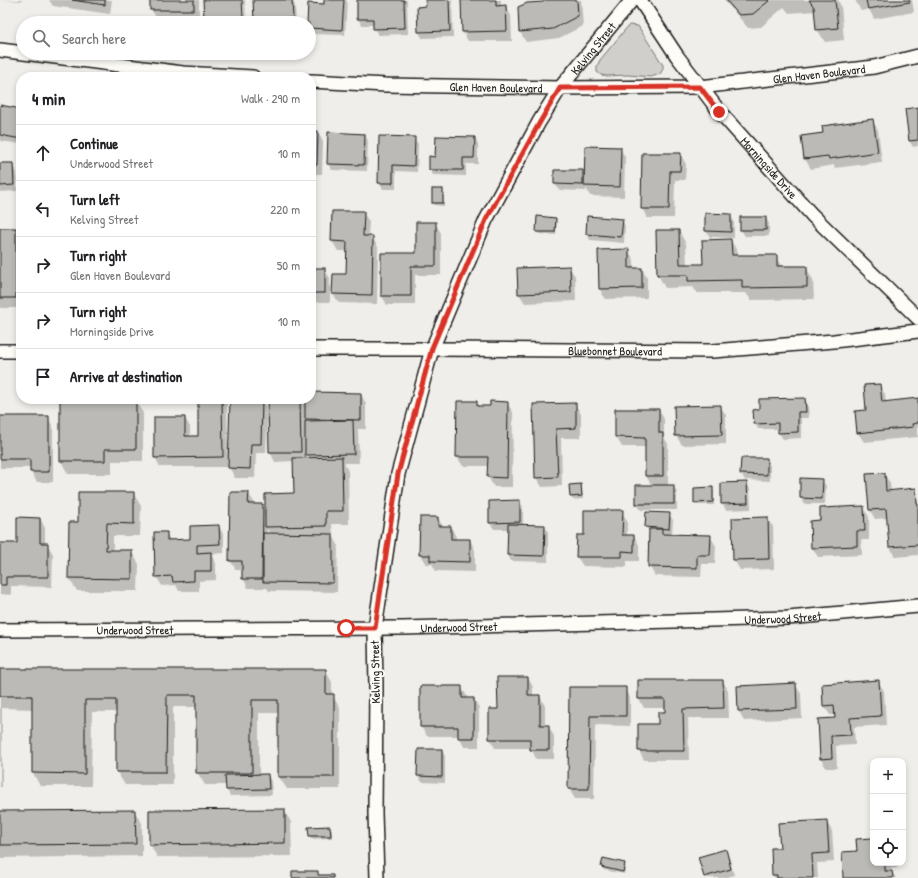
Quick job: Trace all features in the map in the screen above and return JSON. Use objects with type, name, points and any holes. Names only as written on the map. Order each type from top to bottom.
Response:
[{"type":"street","name":"Kelving Street","points":[[376,878],[375,628],[398,474],[432,348],[486,220],[540,122],[560,88],[632,0]]},
{"type":"street","name":"Morningside Drive","points":[[640,0],[677,56],[719,112],[812,216],[918,318]]},
{"type":"street","points":[[0,50],[16,52]]},
{"type":"street","name":"Glen Haven Boulevard","points":[[316,81],[386,85],[560,88],[700,87],[874,67],[918,56]]},
{"type":"street","points":[[80,60],[175,72]]},
{"type":"street","name":"Bluebonnet Boulevard","points":[[316,349],[432,348],[713,351],[834,341],[918,331]]},
{"type":"street","points":[[0,351],[16,351]]},
{"type":"street","name":"Underwood Street","points":[[0,630],[375,628],[788,618],[918,606]]},
{"type":"shaded area","points":[[629,25],[638,26],[663,65],[663,69],[660,74],[651,77],[628,75],[607,76],[601,75],[597,72],[597,66],[600,60]]},
{"type":"building","points":[[72,0],[105,0],[105,5]]},
{"type":"building","points":[[150,0],[194,0],[194,10],[150,10]]},
{"type":"building","points":[[203,0],[242,0],[243,16],[204,16]]},
{"type":"building","points":[[253,0],[292,0],[293,16],[254,16]]},
{"type":"building","points":[[324,0],[344,0],[342,30],[316,28],[316,16],[307,16],[308,3],[324,4]]},
{"type":"building","points":[[357,0],[404,0],[405,28],[373,29],[373,19],[357,19]]},
{"type":"building","points":[[425,0],[449,0],[450,31],[418,32],[417,7],[426,6]]},
{"type":"building","points":[[461,0],[496,0],[496,6],[506,5],[507,31],[462,32]]},
{"type":"building","points":[[546,0],[577,0],[578,16],[553,29],[519,32],[518,7],[527,3],[543,2]]},
{"type":"building","points":[[726,0],[770,0],[753,14],[739,15]]},
{"type":"building","points":[[809,0],[835,0],[838,28],[816,30],[814,7]]},
{"type":"building","points":[[866,0],[909,0],[910,2],[868,9]]},
{"type":"building","points":[[0,105],[16,108],[16,138],[0,135]]},
{"type":"building","points":[[918,107],[918,140],[909,141],[905,109]]},
{"type":"building","points":[[873,119],[878,152],[829,159],[828,156],[804,159],[801,136],[823,133],[822,126]]},
{"type":"building","points":[[316,131],[318,131],[317,165]]},
{"type":"building","points":[[328,132],[365,134],[364,165],[327,164]]},
{"type":"building","points":[[379,136],[415,137],[414,166],[393,165],[393,183],[378,183]]},
{"type":"building","points":[[436,136],[475,137],[474,158],[463,158],[463,170],[429,170],[429,156],[435,157]]},
{"type":"building","points":[[585,146],[621,147],[620,187],[584,186]]},
{"type":"building","points":[[642,153],[681,153],[680,171],[670,171],[669,209],[641,209]]},
{"type":"building","points":[[0,163],[13,163],[14,185],[0,186]]},
{"type":"building","points":[[554,170],[583,170],[583,185],[554,184]]},
{"type":"building","points":[[432,189],[443,189],[443,203],[432,203]]},
{"type":"building","points":[[332,211],[364,211],[363,236],[373,236],[372,295],[332,294],[333,274],[346,274],[347,242],[331,241]]},
{"type":"building","points":[[705,213],[731,214],[731,232],[705,231]]},
{"type":"building","points":[[537,216],[556,218],[555,232],[536,232]]},
{"type":"building","points":[[587,216],[623,219],[621,237],[586,234]]},
{"type":"building","points":[[740,217],[766,217],[766,230],[740,230]]},
{"type":"building","points":[[416,222],[436,222],[436,266],[411,266],[411,296],[381,296],[381,253],[416,253]]},
{"type":"building","points":[[0,228],[16,228],[16,298],[0,298]]},
{"type":"building","points":[[656,230],[679,230],[680,264],[703,264],[702,240],[731,239],[732,255],[777,255],[777,266],[807,266],[807,287],[742,288],[742,280],[688,281],[688,275],[657,275]]},
{"type":"building","points":[[629,249],[629,268],[642,268],[642,288],[599,289],[598,250]]},
{"type":"building","points":[[570,266],[571,292],[518,294],[517,268]]},
{"type":"building","points":[[316,268],[325,268],[325,293],[316,293]]},
{"type":"building","points":[[880,384],[882,402],[918,398],[918,423],[912,424],[913,427],[857,433],[855,411],[866,410],[864,385]]},
{"type":"building","points":[[316,392],[361,393],[361,420],[305,419],[305,404],[316,404]]},
{"type":"building","points":[[805,398],[806,412],[798,412],[798,432],[778,433],[778,423],[754,424],[753,410],[759,409],[759,399]]},
{"type":"building","points":[[457,401],[477,401],[477,406],[490,406],[490,401],[508,402],[507,478],[487,477],[488,457],[456,457]]},
{"type":"building","points":[[576,403],[576,428],[556,429],[558,477],[535,478],[533,404]]},
{"type":"building","points":[[60,404],[136,404],[136,449],[105,449],[105,461],[60,461]]},
{"type":"building","points":[[198,404],[222,404],[223,457],[154,458],[154,417],[185,417],[185,436],[198,436]]},
{"type":"building","points":[[230,404],[262,404],[261,444],[251,444],[250,469],[228,468]]},
{"type":"building","points":[[268,404],[300,404],[301,452],[269,452]]},
{"type":"building","points":[[721,405],[722,435],[675,436],[674,406]]},
{"type":"building","points":[[615,409],[659,409],[659,433],[663,433],[663,476],[645,476],[645,438],[615,437]]},
{"type":"building","points":[[0,416],[49,416],[49,472],[30,472],[30,459],[0,459]]},
{"type":"building","points":[[353,420],[354,454],[305,455],[305,421]]},
{"type":"building","points":[[342,457],[343,511],[326,511],[326,526],[265,527],[265,494],[294,493],[293,458]]},
{"type":"building","points":[[741,458],[767,458],[767,475],[740,474]]},
{"type":"building","points":[[885,473],[886,491],[916,488],[918,504],[918,545],[889,547],[886,509],[869,510],[866,474]]},
{"type":"building","points":[[800,478],[823,479],[822,499],[800,498]]},
{"type":"building","points":[[747,482],[748,503],[721,504],[721,483]]},
{"type":"building","points":[[581,484],[582,496],[570,497],[569,485]]},
{"type":"building","points":[[636,485],[674,485],[674,504],[636,504]]},
{"type":"building","points":[[713,487],[713,502],[694,503],[694,488]]},
{"type":"building","points":[[78,492],[134,492],[134,524],[107,523],[106,550],[132,550],[132,579],[68,578],[69,522],[78,522]]},
{"type":"building","points":[[230,492],[249,492],[248,504],[263,504],[262,579],[242,579],[242,561],[229,561]]},
{"type":"building","points":[[520,500],[520,522],[489,523],[489,501]]},
{"type":"building","points":[[864,506],[865,531],[857,531],[857,546],[811,548],[810,521],[820,520],[820,508]]},
{"type":"building","points":[[584,510],[623,510],[622,535],[634,535],[634,552],[622,551],[622,557],[576,557],[577,535],[584,535]]},
{"type":"building","points":[[646,512],[670,513],[669,529],[645,527]]},
{"type":"building","points":[[17,517],[40,518],[40,543],[48,543],[48,577],[6,577],[6,585],[0,585],[0,543],[17,543]]},
{"type":"building","points":[[420,517],[438,517],[438,526],[451,526],[451,539],[470,539],[470,562],[430,561],[430,555],[419,555]]},
{"type":"building","points":[[768,517],[769,559],[733,560],[732,518]]},
{"type":"building","points":[[508,524],[545,525],[544,556],[507,555]]},
{"type":"building","points":[[219,525],[220,544],[197,545],[197,553],[211,552],[211,571],[194,571],[194,581],[173,582],[172,576],[155,577],[154,532],[167,532],[167,540],[190,539],[190,526]]},
{"type":"building","points":[[649,529],[662,529],[662,534],[711,535],[710,555],[697,555],[697,568],[648,567]]},
{"type":"building","points":[[263,533],[333,534],[333,583],[263,582]]},
{"type":"building","points":[[0,669],[326,669],[326,694],[334,694],[334,777],[278,777],[278,700],[252,700],[252,773],[196,773],[196,695],[167,695],[166,772],[116,772],[116,700],[85,700],[85,774],[32,773],[32,696],[0,696]]},
{"type":"building","points":[[497,677],[528,677],[528,695],[540,695],[540,725],[549,725],[549,750],[530,750],[530,739],[489,739],[489,709],[498,709]]},
{"type":"building","points":[[638,680],[723,680],[724,708],[683,709],[684,751],[638,751],[638,724],[658,724],[658,712],[665,712],[665,699],[638,699]]},
{"type":"building","points":[[879,680],[881,716],[850,718],[851,735],[831,736],[832,758],[820,759],[818,719],[835,718],[834,705],[823,706],[822,684]]},
{"type":"building","points":[[796,683],[797,709],[738,711],[737,686]]},
{"type":"building","points":[[420,686],[462,686],[462,698],[474,698],[474,738],[458,738],[458,727],[420,727]]},
{"type":"building","points":[[569,687],[626,687],[626,716],[590,716],[589,789],[568,789]]},
{"type":"building","points":[[418,749],[442,749],[442,777],[417,776]]},
{"type":"building","points":[[268,774],[269,789],[226,790],[225,775]]},
{"type":"building","points":[[285,809],[285,843],[149,845],[149,810]]},
{"type":"building","points":[[135,810],[136,844],[0,845],[0,811]]},
{"type":"building","points":[[827,820],[829,853],[812,854],[813,878],[777,878],[777,875],[772,875],[771,848],[780,848],[778,823]]},
{"type":"building","points":[[330,826],[331,836],[309,836],[308,827]]},
{"type":"building","points":[[870,838],[870,866],[885,866],[885,871],[892,871],[893,878],[843,878],[842,852],[857,851],[856,839]]},
{"type":"building","points":[[726,849],[731,869],[704,877],[698,857]]},
{"type":"building","points":[[603,858],[625,863],[623,872],[601,867]]},
{"type":"building","points":[[292,871],[318,871],[318,875],[333,875],[333,878],[292,878]]},
{"type":"route","points":[[346,628],[375,628],[398,474],[432,348],[486,220],[560,88],[700,87],[719,112]]}]
